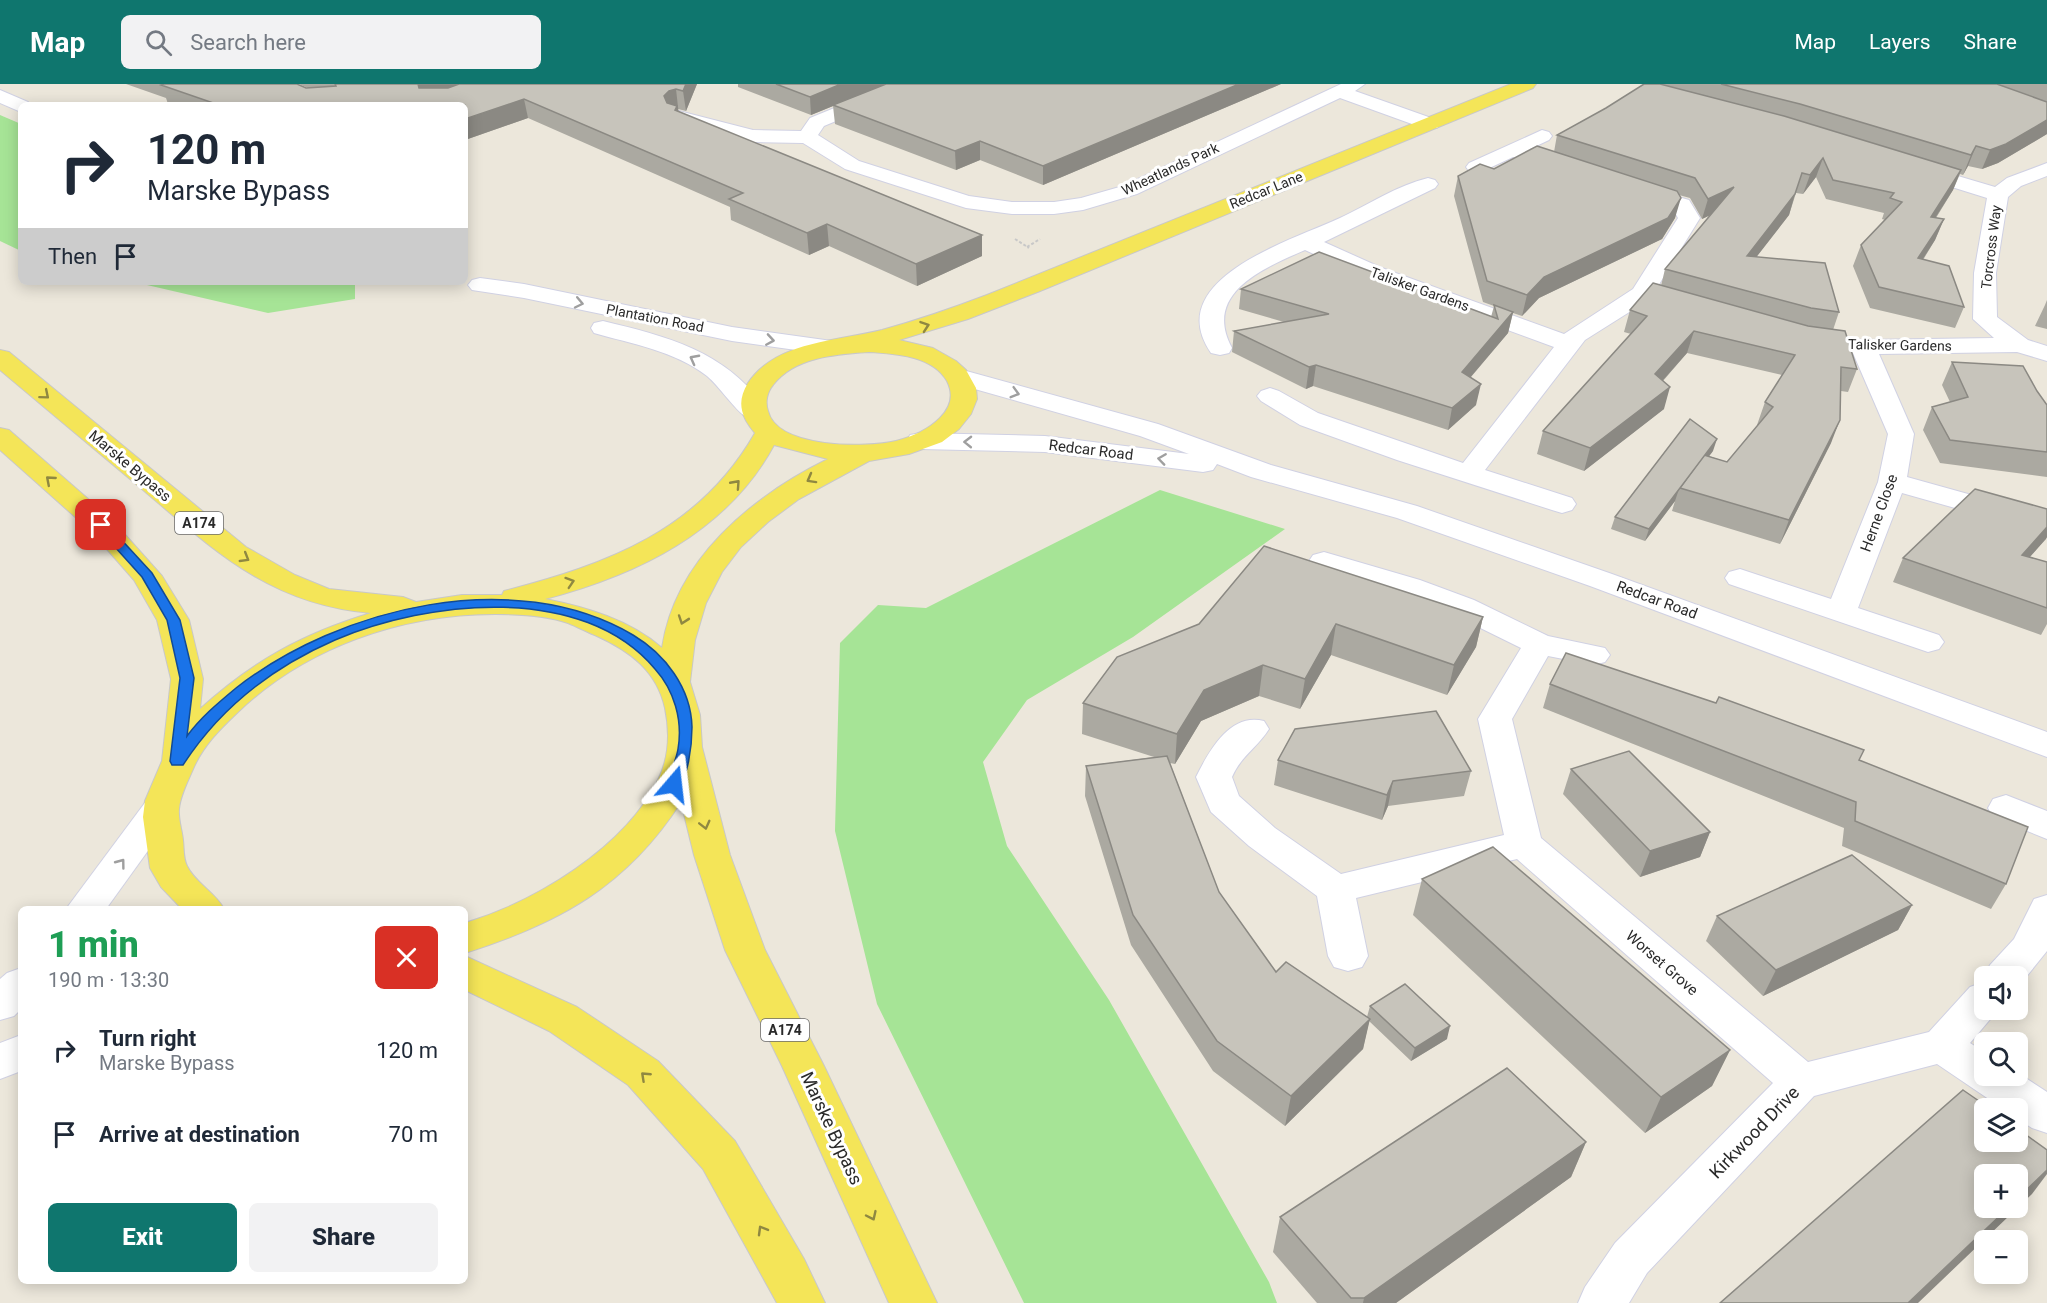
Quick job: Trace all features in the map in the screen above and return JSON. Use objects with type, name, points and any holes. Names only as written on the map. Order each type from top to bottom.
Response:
[{"type":"main road","name":"Redcar Lane","points":[[840,347],[903,333],[1005,295],[1527,84]]},
{"type":"main road","name":"Redcar Lane","points":[[950,369],[955,331],[966,320],[1005,295]]},
{"type":"main road","points":[[890,346],[918,352],[950,369],[965,394],[960,411],[945,428],[920,441],[893,449],[864,453],[826,452],[793,445],[762,421],[753,399],[757,387],[766,377],[794,359],[840,347],[890,346]]},
{"type":"main road","name":"Marske Bypass","points":[[0,357],[236,553],[274,576],[326,597],[360,603],[436,608]]},
{"type":"main road","points":[[493,603],[575,581],[613,566],[677,532],[728,492],[751,465],[762,421]]},
{"type":"main road","name":"A174","points":[[0,436],[101,525],[147,576],[173,620],[187,678],[177,761],[160,809],[170,871],[202,906]]},
{"type":"main road","points":[[674,681],[675,651],[682,622],[693,594],[728,544],[750,522],[803,483],[864,453]]},
{"type":"main road","name":"A174","points":[[177,761],[216,712],[269,669],[333,636],[366,624],[436,608],[493,603],[552,608],[604,623],[645,648],[674,681],[685,713],[685,748],[674,784],[652,820],[620,855],[578,888],[537,910],[468,937]]},
{"type":"main road","name":"Marske Bypass","points":[[685,748],[712,855],[745,950],[803,1066],[913,1303]]},
{"type":"main road","points":[[468,973],[563,1019],[643,1073],[719,1155],[787,1274],[801,1303]]},
{"type":"street","points":[[679,117],[753,136],[807,137],[817,122],[909,84]]},
{"type":"street","points":[[1347,88],[1430,124]]},
{"type":"street","name":"Wheatlands Park","points":[[807,137],[852,165],[966,202],[1012,208],[1054,208],[1083,204],[1130,189],[1347,88]]},
{"type":"street","points":[[0,96],[18,105]]},
{"type":"street","points":[[1476,167],[1542,136]]},
{"type":"street","points":[[1512,150],[1591,177]]},
{"type":"street","points":[[1897,164],[1998,195]]},
{"type":"street","name":"Torcross Way","points":[[2047,169],[2014,182],[1998,195],[1985,273],[1985,319],[2019,345],[2047,354]]},
{"type":"street","points":[[1220,348],[1212,335],[1209,320],[1220,295],[1235,279],[1264,262],[1428,184]]},
{"type":"street","points":[[1469,473],[1576,334],[1654,297],[1689,218],[1681,205],[1614,184]]},
{"type":"street","name":"Talisker Gardens","points":[[1306,242],[1374,273],[1568,344]]},
{"type":"street","name":"Plantation Road","points":[[472,283],[524,291],[732,334],[840,347]]},
{"type":"street","name":"Plantation Road","points":[[472,283],[524,305],[666,346],[692,357],[726,379],[762,421]]},
{"type":"street","name":"Talisker Gardens","points":[[1778,333],[1801,339],[1863,347],[2019,345]]},
{"type":"street","name":"Herne Close","points":[[1841,612],[1892,482],[1901,434],[1863,347]]},
{"type":"street","name":"Redcar Road","points":[[950,369],[1149,430],[1261,471],[1429,520],[1618,586],[2047,745]]},
{"type":"street","points":[[1270,396],[1309,419],[1407,454],[1562,504]]},
{"type":"street","name":"Redcar Road","points":[[920,441],[1046,444],[1261,471]]},
{"type":"street","points":[[1892,482],[2047,525]]},
{"type":"street","points":[[1324,561],[1409,587],[1463,607],[1502,628],[1539,644],[1594,655]]},
{"type":"street","points":[[1740,578],[1928,642]]},
{"type":"street","points":[[1335,889],[1524,844],[1495,719],[1539,644]]},
{"type":"street","points":[[1252,729],[1224,755],[1214,777],[1224,803],[1262,837],[1335,889],[1348,956]]},
{"type":"street","points":[[2006,808],[2047,826]]},
{"type":"street","points":[[87,906],[160,809]]},
{"type":"street","name":"Worset Grove","points":[[1524,844],[1801,1082]]},
{"type":"street","points":[[2013,966],[2029,948],[2047,909]]},
{"type":"street","points":[[0,1004],[18,987]]},
{"type":"street","points":[[1974,1009],[1942,1046],[1974,1067]]},
{"type":"street","name":"Kirkwood Drive","points":[[1602,1303],[1631,1258],[1801,1082],[1942,1046]]},
{"type":"street","points":[[0,1062],[18,1053]]},
{"type":"street","points":[[2003,1086],[2047,1115]]},
{"type":"green space","points":[[0,115],[18,123],[18,250],[0,241]]},
{"type":"green space","points":[[147,285],[355,285],[355,299],[268,313]]},
{"type":"green space","points":[[1160,490],[1285,529],[1133,637],[1027,700],[983,762],[1007,846],[1109,1000],[1269,1282],[1277,1303],[1024,1303],[877,1004],[835,831],[840,643],[878,605],[926,608]]},
{"type":"building","points":[[297,84],[306,88],[336,86],[335,84],[418,84],[419,88],[448,88],[459,84],[686,84],[683,91],[676,89],[664,96],[667,103],[677,106],[675,110],[982,235],[916,264],[827,224],[807,233],[729,199],[743,193],[524,99],[468,118],[468,102],[210,102],[161,85]]},
{"type":"building","points":[[776,84],[841,84],[810,97]]},
{"type":"building","points":[[886,84],[1239,84],[1043,166],[980,141],[955,151],[833,105]]},
{"type":"building","points":[[1644,84],[1660,84],[1784,116],[1961,170],[1931,217],[1944,219],[1918,258],[1949,266],[1964,307],[1879,287],[1861,245],[1902,202],[1890,198],[1894,193],[1833,180],[1823,158],[1810,175],[1802,173],[1795,194],[1747,256],[1825,263],[1839,312],[1811,308],[1665,269],[1734,187],[1708,199],[1695,178],[1557,135]]},
{"type":"building","points":[[1721,84],[1997,84],[2047,102],[2047,120],[2006,144],[1990,150],[1976,146],[1971,155],[1800,104]]},
{"type":"building","points":[[1537,146],[1677,191],[1681,198],[1668,218],[1544,277],[1527,295],[1487,281],[1458,176],[1480,164],[1494,169]]},
{"type":"building","points":[[1319,252],[1498,319],[1494,305],[1513,312],[1462,372],[1481,384],[1452,408],[1316,365],[1309,367],[1234,331],[1329,314],[1241,289]]},
{"type":"building","points":[[1653,283],[1808,326],[1845,331],[1857,369],[1841,367],[1840,420],[1789,520],[1680,488],[1704,455],[1727,462],[1773,407],[1765,402],[1795,355],[1694,331],[1655,374],[1670,387],[1590,448],[1543,431],[1647,316],[1630,310]]},
{"type":"building","points":[[1952,362],[2023,366],[2047,405],[2047,452],[1950,440],[1932,407],[1968,397]]},
{"type":"building","points":[[1690,419],[1717,439],[1649,529],[1615,517]]},
{"type":"building","points":[[1975,489],[2047,509],[2047,527],[2022,555],[2047,562],[2047,608],[1903,558]]},
{"type":"building","points":[[1264,546],[1483,617],[1454,665],[1336,624],[1305,679],[1263,665],[1204,690],[1177,734],[1083,703],[1117,657],[1199,624]]},
{"type":"building","points":[[1566,653],[1716,703],[1719,697],[1864,750],[1859,760],[2028,827],[2006,884],[1855,821],[1856,802],[1550,684]]},
{"type":"building","points":[[1436,711],[1471,771],[1393,781],[1387,795],[1278,760],[1295,729]]},
{"type":"building","points":[[1629,751],[1710,832],[1650,851],[1571,769]]},
{"type":"building","points":[[1167,756],[1219,892],[1276,972],[1286,962],[1370,1019],[1291,1096],[1217,1041],[1133,915],[1086,766]]},
{"type":"building","points":[[1493,847],[1730,1050],[1661,1097],[1422,879]]},
{"type":"building","points":[[1852,855],[1912,905],[1776,970],[1717,916]]},
{"type":"building","points":[[1405,984],[1450,1026],[1415,1048],[1370,1006]]},
{"type":"building","points":[[1507,1068],[1586,1142],[1364,1298],[1351,1298],[1280,1217]]},
{"type":"building","points":[[1963,1090],[1975,1098],[1974,1152],[2028,1152],[2028,1136],[2047,1150],[2047,1170],[2028,1188],[2028,1164],[1974,1164],[1974,1218],[1997,1218],[1985,1230],[1974,1230],[1974,1240],[1908,1303],[1720,1303]]},
{"type":"route","points":[[101,525],[147,576],[173,620],[187,678],[177,761],[216,712],[269,669],[300,652],[333,636],[401,614],[436,608],[493,603],[552,608],[604,623],[645,648],[674,681],[685,713],[685,748],[674,784]]}]
